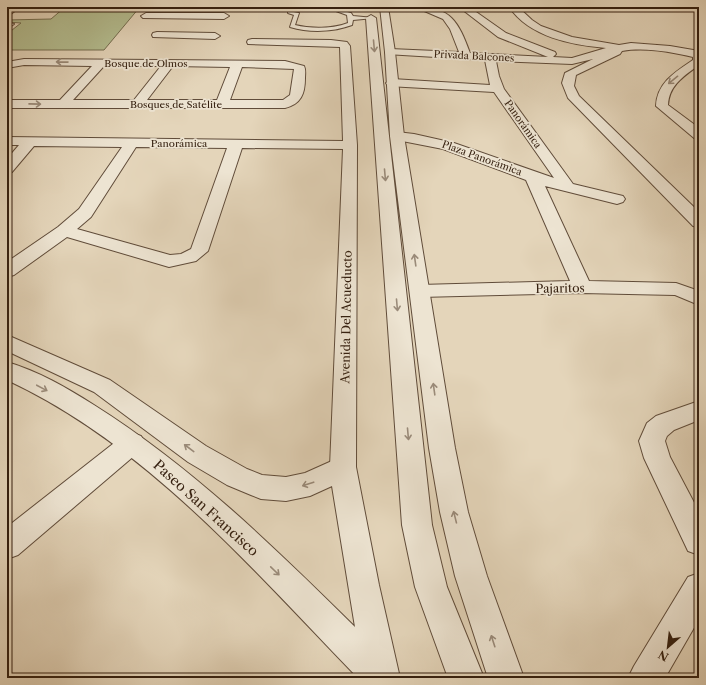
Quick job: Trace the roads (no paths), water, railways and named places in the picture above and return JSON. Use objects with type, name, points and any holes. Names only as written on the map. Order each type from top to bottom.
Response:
[{"type":"street","points":[[7,14],[16,7]]},
{"type":"street","points":[[178,7],[154,38],[215,36]]},
{"type":"street","points":[[419,7],[438,11],[452,21],[466,56]]},
{"type":"street","points":[[463,7],[502,35],[565,60]]},
{"type":"street","points":[[514,7],[526,20],[546,32],[575,41],[616,47],[616,52],[571,73],[567,79],[567,86],[574,98],[600,126],[699,222]]},
{"type":"street","points":[[369,12],[390,52],[397,136],[442,448],[454,512],[471,576],[506,678]]},
{"type":"street","points":[[369,12],[417,525],[431,587],[466,678]]},
{"type":"street","points":[[146,16],[224,16]]},
{"type":"street","name":"Avenida Del Acueducto","points":[[252,42],[344,44],[345,46],[350,145],[343,467],[363,585],[382,678]]},
{"type":"street","name":"Privada Balcones","points":[[390,52],[565,60],[616,47],[637,46],[699,52]]},
{"type":"street","points":[[699,52],[698,61],[669,82],[663,90],[662,99],[662,106],[699,135]]},
{"type":"street","name":"Panorámica","points":[[490,57],[493,76],[498,89],[566,186]]},
{"type":"street","name":"Bosque de Olmos","points":[[7,65],[24,62],[285,64]]},
{"type":"street","points":[[63,104],[101,63]]},
{"type":"street","points":[[138,104],[170,63]]},
{"type":"street","points":[[222,104],[237,64]]},
{"type":"street","name":"Bosques de Satélite","points":[[7,104],[274,105],[293,102],[296,98],[300,68],[285,64]]},
{"type":"street","points":[[392,83],[498,89]]},
{"type":"street","points":[[677,102],[679,110],[699,126]]},
{"type":"street","name":"Plaza Panorámica","points":[[397,136],[416,137],[440,143],[533,177],[617,200]]},
{"type":"street","name":"Panorámica","points":[[7,141],[350,145]]},
{"type":"street","points":[[7,169],[30,141]]},
{"type":"street","points":[[7,271],[64,232],[85,214],[132,142]]},
{"type":"street","points":[[64,232],[169,261],[183,260],[193,256],[200,251],[236,143]]},
{"type":"street","points":[[533,177],[582,287]]},
{"type":"street","name":"Pajaritos","points":[[420,292],[582,287],[676,290],[686,292],[699,299]]},
{"type":"street","points":[[7,342],[102,386],[197,454],[237,477],[261,487],[286,490],[310,484],[343,467]]},
{"type":"street","name":"Paseo San Francisco","points":[[7,370],[81,408],[132,443],[219,516],[382,678]]},
{"type":"street","points":[[699,410],[665,423],[656,430],[652,441],[657,458],[699,541]]},
{"type":"street","points":[[7,545],[132,443]]},
{"type":"street","points":[[646,678],[699,588]]},
{"type":"lane","points":[[298,10],[336,10],[349,14],[369,12]]},
{"type":"lane","points":[[290,12],[297,14],[292,25],[297,28],[342,27],[350,24],[369,12]]},
{"type":"lane","points":[[7,24],[11,24],[7,27]]}]
